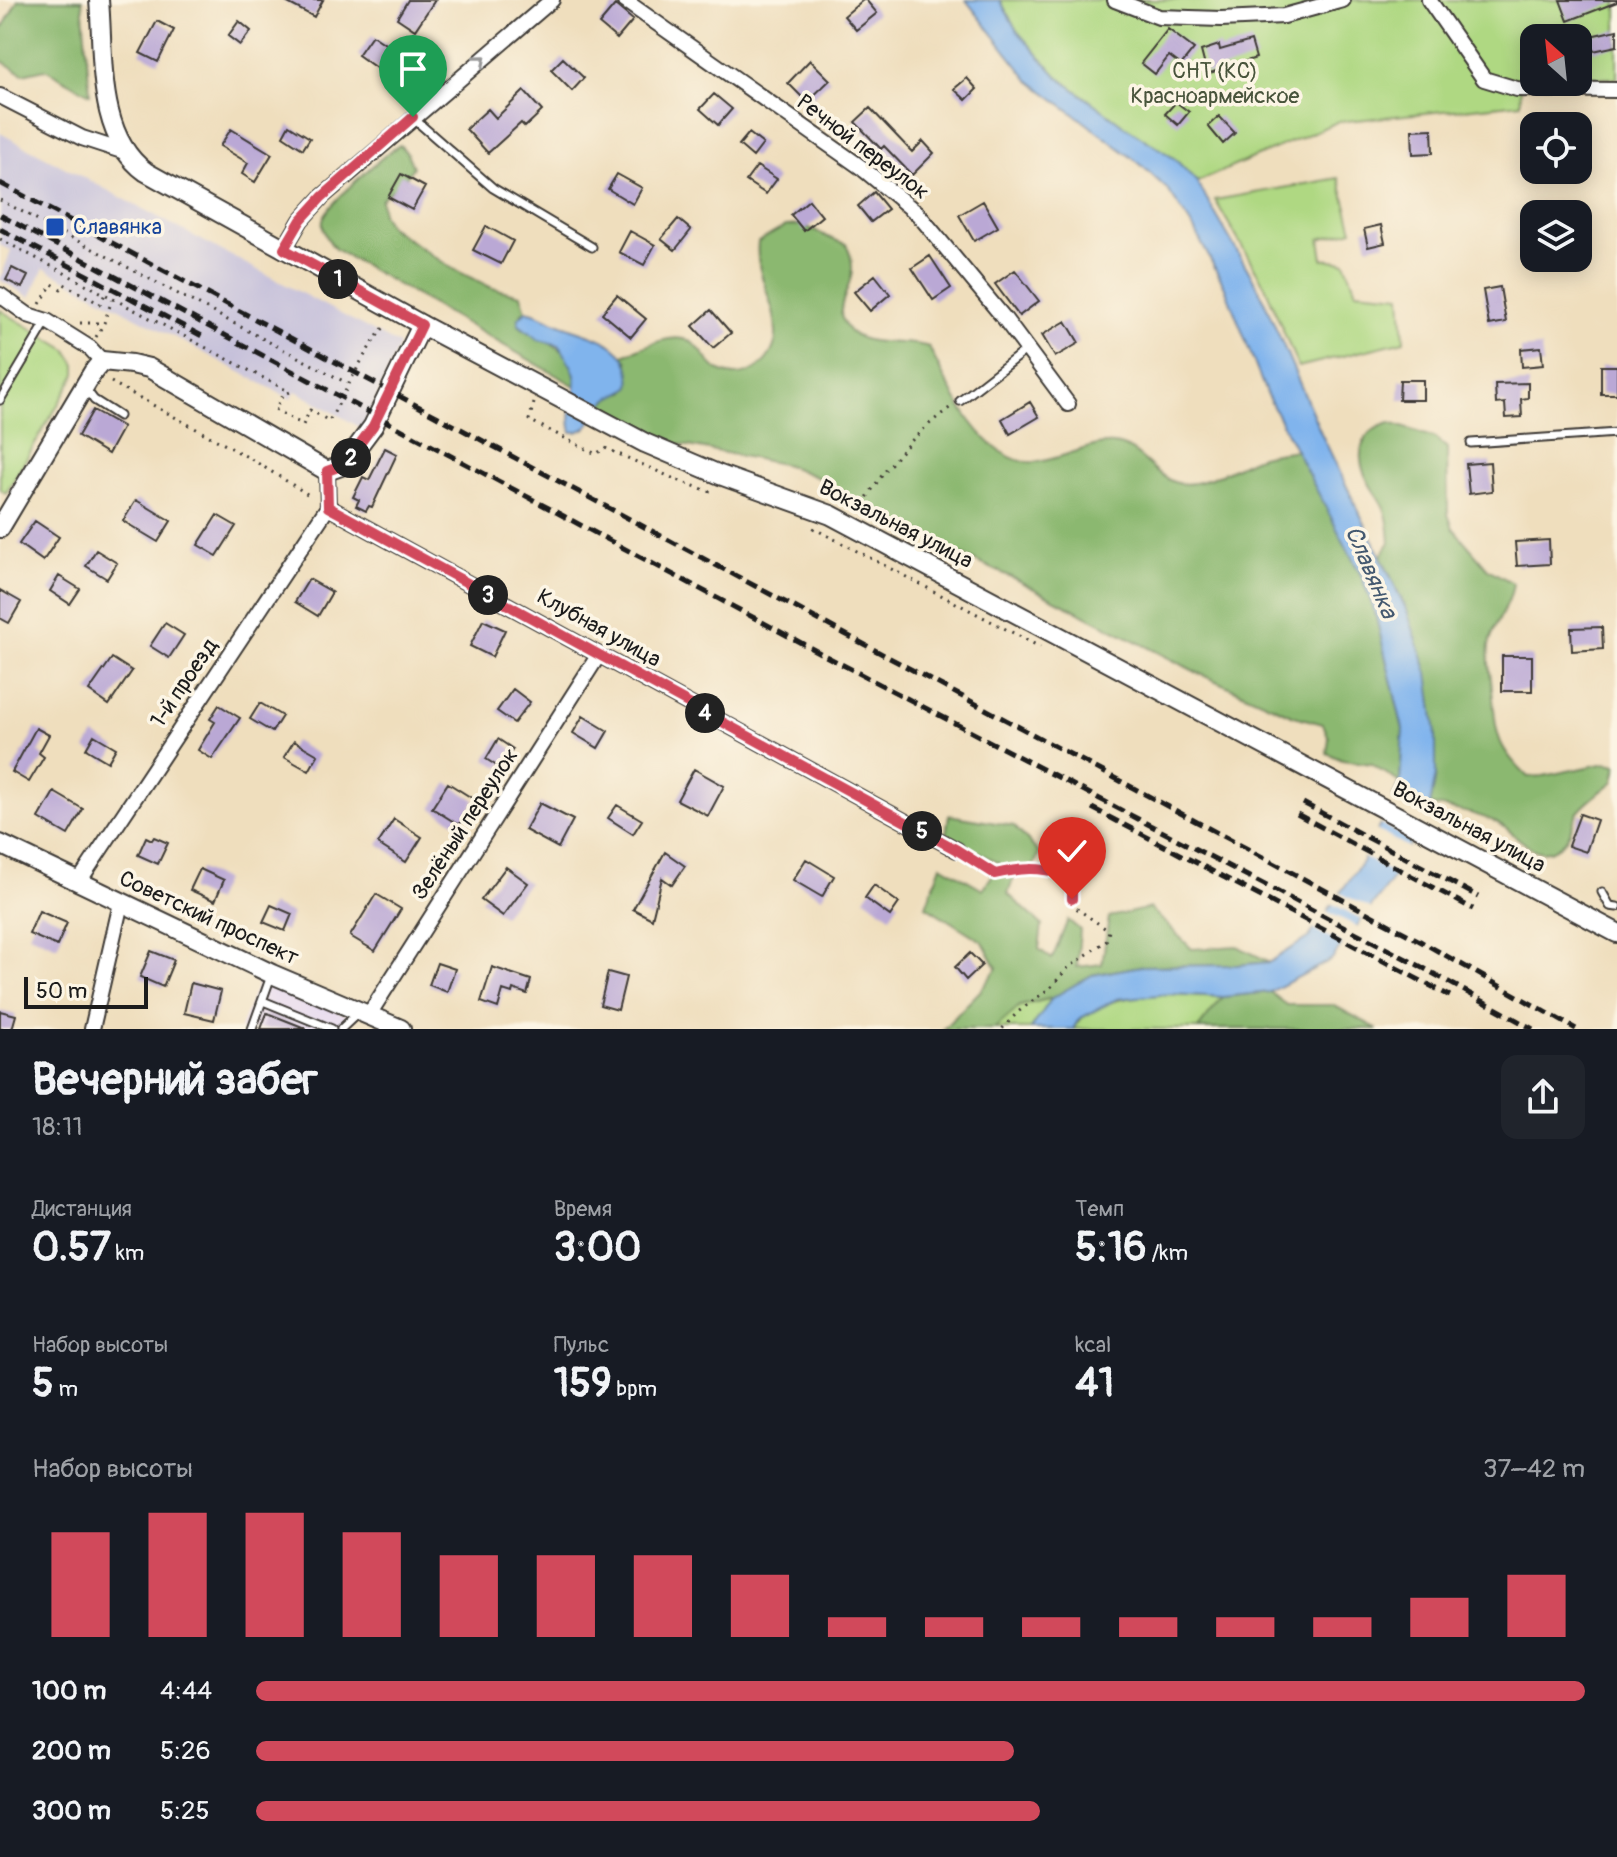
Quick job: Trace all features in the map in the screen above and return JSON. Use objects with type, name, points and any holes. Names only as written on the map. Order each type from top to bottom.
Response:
[{"type":"street","points":[[99,0],[108,112],[114,133],[125,152]]},
{"type":"street","points":[[284,249],[301,220],[322,197],[552,0]]},
{"type":"street","name":"Речной переулок","points":[[624,0],[862,168],[918,214],[1068,404]]},
{"type":"street","points":[[1115,0],[1159,17],[1221,19],[1284,16],[1343,0]]},
{"type":"street","points":[[1429,0],[1484,79],[1517,89],[1617,90]]},
{"type":"street","points":[[0,96],[82,138],[125,152]]},
{"type":"street","name":"Вокзальная улица","points":[[125,152],[146,172],[422,325],[605,421],[685,461],[831,515],[1320,772],[1617,933]]},
{"type":"street","points":[[0,295],[28,315],[47,321],[90,348],[102,361],[149,368],[327,471],[344,465],[364,439],[422,325]]},
{"type":"street","points":[[3,515],[102,361]]},
{"type":"street","points":[[327,471],[328,507]]},
{"type":"street","name":"Клубная улица","points":[[328,507],[957,850]]},
{"type":"street","name":"1-й проезд","points":[[78,883],[328,507]]},
{"type":"street","name":"Зелёный переулок","points":[[362,1019],[598,656]]},
{"type":"street","name":"Советский проспект","points":[[0,844],[362,1019],[401,1029]]},
{"type":"street","points":[[92,1029],[121,903]]},
{"type":"lane","points":[[413,117],[493,188],[592,247]]},
{"type":"lane","points":[[0,400],[47,321]]},
{"type":"lane","points":[[960,401],[1027,349]]},
{"type":"lane","points":[[84,386],[94,400],[119,416]]},
{"type":"lane","points":[[1471,443],[1617,433]]},
{"type":"lane","points":[[1602,892],[1610,906],[1617,907]]},
{"type":"lane","points":[[252,1029],[272,974]]},
{"type":"lane","points":[[263,1001],[332,1029]]},
{"type":"lane","points":[[341,1029],[362,1019]]},
{"type":"path","points":[[0,200],[347,383]]},
{"type":"path","points":[[0,239],[290,392],[283,395],[275,409],[303,425],[310,410],[329,421],[347,383],[386,325]]},
{"type":"path","points":[[39,305],[52,284],[61,289],[64,284],[100,304],[105,294]]},
{"type":"path","points":[[107,310],[113,299]]},
{"type":"path","points":[[78,322],[104,323]]},
{"type":"path","points":[[111,382],[251,459],[328,507]]},
{"type":"path","points":[[535,397],[529,420],[596,454],[605,448],[677,480],[721,495]]},
{"type":"path","points":[[858,512],[883,470],[937,417],[960,401]]},
{"type":"path","points":[[251,459],[254,454]]},
{"type":"path","points":[[802,525],[1047,651]]},
{"type":"path","points":[[957,850],[995,874],[1019,868],[1045,869],[1063,874],[1072,887],[1076,908],[1109,931],[1106,941],[1068,968],[1051,987],[1018,1012],[1002,1029]]},
{"type":"shaded area","points":[[0,133],[399,345],[363,429],[296,391],[291,399],[44,268],[30,297],[0,280],[11,251],[0,245]]},
{"type":"shaded area","points":[[259,980],[347,1015],[347,1029],[240,1029]]},
{"type":"green space","points":[[18,0],[82,0],[90,94],[45,69],[23,74],[0,60],[0,33]]},
{"type":"green space","name":"СНТ (КС) Красноармейское","points":[[1000,0],[1617,0],[1617,78],[1592,78],[1592,24],[1520,24],[1521,103],[1337,122],[1197,182],[1175,159],[1059,78],[1017,31]]},
{"type":"green space","points":[[400,145],[413,167],[404,180],[381,199],[382,214],[390,227],[453,269],[492,288],[521,295],[526,311],[518,324],[564,352],[570,359],[577,387],[335,249],[323,228],[326,213],[357,180]]},
{"type":"green space","points":[[1339,178],[1353,230],[1320,239],[1323,259],[1345,262],[1356,291],[1401,295],[1404,341],[1298,367],[1265,286],[1215,200]]},
{"type":"green space","points":[[802,225],[846,244],[852,270],[841,309],[846,327],[862,339],[929,347],[970,420],[1000,451],[1017,460],[1044,461],[1113,444],[1138,455],[1166,478],[1184,484],[1206,480],[1261,456],[1297,450],[1361,575],[1375,613],[1403,729],[1400,783],[1372,764],[1342,760],[1327,753],[1329,738],[1323,724],[1294,716],[1198,673],[1011,577],[953,551],[932,537],[871,512],[826,481],[787,465],[673,443],[601,405],[615,394],[625,392],[628,362],[623,355],[661,341],[676,338],[689,341],[715,368],[730,374],[750,372],[766,360],[775,343],[776,333],[773,310],[759,266],[758,242],[786,226]]},
{"type":"green space","points":[[0,310],[67,350],[76,365],[76,374],[6,493],[0,489]]},
{"type":"green space","points":[[1390,423],[1435,438],[1447,448],[1448,514],[1453,528],[1488,569],[1513,583],[1491,638],[1489,651],[1496,727],[1508,755],[1528,777],[1607,763],[1617,765],[1614,781],[1580,810],[1564,842],[1554,849],[1545,852],[1536,850],[1496,822],[1430,805],[1436,775],[1407,611],[1381,556],[1390,542],[1387,519],[1384,507],[1364,473],[1361,455],[1362,446],[1372,432]]},
{"type":"green space","points":[[949,815],[1014,826],[1039,853],[1033,868],[1014,877],[1008,894],[1042,925],[1039,949],[1052,959],[1068,920],[1080,930],[1077,967],[1102,964],[1109,917],[1150,908],[1192,949],[1237,946],[1270,962],[1141,966],[1092,975],[1052,998],[1020,1006],[994,1029],[943,1029],[981,990],[997,968],[983,942],[926,906],[941,865],[983,889],[1000,864],[946,834]]},
{"type":"green space","points":[[1270,992],[1287,1005],[1333,1005],[1378,1029],[1198,1029],[1223,997]]},
{"type":"green space","points":[[1170,994],[1223,997],[1198,1029],[1073,1029],[1092,1010],[1104,1005],[1130,998]]},
{"type":"green space","points":[[1052,998],[1031,1029],[994,1029],[1020,1006]]},
{"type":"water","points":[[966,0],[1000,0],[1017,31],[1059,78],[1175,159],[1197,182],[1259,289],[1321,433],[1407,611],[1428,673],[1436,734],[1436,775],[1430,805],[1391,881],[1331,960],[1270,992],[1223,997],[1170,994],[1117,999],[1079,1019],[1073,1029],[1031,1029],[1052,998],[1092,975],[1141,966],[1270,962],[1309,937],[1362,862],[1400,783],[1403,729],[1375,613],[1361,575],[1266,393],[1224,285],[1194,229],[1168,190],[1139,163],[1029,80]]},
{"type":"water","points":[[526,311],[599,338],[619,351],[626,360],[630,387],[603,403],[583,430],[572,432],[570,422],[576,380],[574,371],[559,345],[539,340],[518,324]]},
{"type":"pier","points":[[1389,796],[1428,817],[1415,843],[1377,822]]},
{"type":"pier","points":[[1374,829],[1411,849],[1397,876],[1361,856]]},
{"type":"pier","points":[[1337,891],[1374,910],[1365,921],[1329,902]]},
{"type":"pier","points":[[1324,910],[1360,928],[1346,946],[1311,928]]},
{"type":"building","points":[[282,0],[323,0],[314,17]]},
{"type":"building","points":[[408,0],[435,0],[415,30],[397,18]]},
{"type":"building","points":[[863,0],[877,13],[856,30],[844,16]]},
{"type":"building","points":[[1560,0],[1617,0],[1617,2],[1568,21]]},
{"type":"building","points":[[615,5],[633,20],[617,39],[599,24]]},
{"type":"building","points":[[157,21],[174,30],[158,62],[140,53]]},
{"type":"building","points":[[239,21],[251,31],[240,45],[228,36]]},
{"type":"building","points":[[1168,29],[1194,49],[1181,65],[1169,56],[1155,74],[1141,63]]},
{"type":"building","points":[[1617,30],[1617,46],[1593,51],[1592,36]]},
{"type":"building","points":[[372,35],[400,54],[386,75],[358,55]]},
{"type":"building","points":[[1251,41],[1256,58],[1207,74],[1201,51],[1219,45],[1220,50]]},
{"type":"building","points":[[563,58],[584,78],[572,91],[551,70]]},
{"type":"building","points":[[810,60],[830,80],[807,102],[788,83]]},
{"type":"building","points":[[967,78],[977,89],[966,100],[954,89]]},
{"type":"building","points":[[524,91],[542,111],[525,127],[521,123],[488,153],[466,129],[488,109],[496,118]]},
{"type":"building","points":[[714,94],[732,109],[718,125],[700,109]]},
{"type":"building","points":[[1176,102],[1189,112],[1178,125],[1165,114]]},
{"type":"building","points":[[870,108],[912,152],[923,141],[934,153],[912,175],[855,122]]},
{"type":"building","points":[[1219,116],[1235,133],[1223,144],[1208,126]]},
{"type":"building","points":[[289,125],[310,138],[303,149],[283,136]]},
{"type":"building","points":[[231,129],[272,154],[255,182],[242,174],[248,163],[220,146]]},
{"type":"building","points":[[1432,129],[1433,153],[1413,154],[1412,130]]},
{"type":"building","points":[[749,133],[763,144],[753,157],[739,145]]},
{"type":"building","points":[[757,166],[777,179],[766,194],[746,181]]},
{"type":"building","points":[[401,174],[425,187],[412,210],[388,197]]},
{"type":"building","points":[[617,174],[642,188],[633,204],[608,189]]},
{"type":"building","points":[[874,192],[888,209],[871,222],[858,206]]},
{"type":"building","points":[[809,200],[822,216],[804,231],[791,215]]},
{"type":"building","points":[[983,201],[998,227],[974,241],[959,215]]},
{"type":"building","points":[[678,219],[691,230],[675,250],[661,239]]},
{"type":"building","points":[[1381,225],[1385,243],[1368,247],[1364,229]]},
{"type":"building","points":[[486,226],[513,241],[501,264],[473,250]]},
{"type":"building","points":[[630,231],[655,245],[644,265],[619,252]]},
{"type":"building","points":[[930,256],[951,288],[933,300],[912,268]]},
{"type":"building","points":[[12,268],[28,276],[22,288],[6,280]]},
{"type":"building","points":[[1015,270],[1039,301],[1019,316],[995,284]]},
{"type":"building","points":[[875,275],[890,294],[870,311],[854,292]]},
{"type":"building","points":[[1500,287],[1506,322],[1489,325],[1483,290]]},
{"type":"building","points":[[617,295],[646,319],[631,337],[602,313]]},
{"type":"building","points":[[711,310],[731,333],[713,348],[693,326]]},
{"type":"building","points":[[1066,321],[1079,343],[1055,357],[1042,335]]},
{"type":"building","points":[[1541,347],[1543,365],[1522,367],[1521,349]]},
{"type":"building","points":[[1601,366],[1617,366],[1617,394],[1601,394]]},
{"type":"building","points":[[1400,380],[1423,380],[1423,400],[1399,400]]},
{"type":"building","points":[[1528,383],[1528,398],[1521,399],[1522,417],[1506,418],[1505,403],[1496,404],[1495,384]]},
{"type":"building","points":[[1030,402],[1039,417],[1010,434],[1002,419]]},
{"type":"building","points":[[93,410],[123,427],[108,454],[78,436]]},
{"type":"building","points":[[385,448],[397,454],[372,507],[369,506],[366,511],[356,506],[359,500],[353,497],[363,477],[369,480]]},
{"type":"building","points":[[1490,462],[1492,491],[1469,494],[1466,464]]},
{"type":"building","points":[[136,500],[171,521],[158,542],[123,521]]},
{"type":"building","points":[[217,515],[236,526],[217,556],[198,545]]},
{"type":"building","points":[[35,521],[59,537],[43,561],[19,544]]},
{"type":"building","points":[[1549,540],[1550,564],[1517,566],[1515,542]]},
{"type":"building","points":[[96,550],[117,563],[107,579],[86,566]]},
{"type":"building","points":[[59,576],[80,589],[70,604],[50,591]]},
{"type":"building","points":[[309,579],[332,592],[318,616],[295,602]]},
{"type":"building","points":[[0,590],[21,602],[9,623],[0,618]]},
{"type":"building","points":[[483,620],[505,630],[492,657],[470,646]]},
{"type":"building","points":[[165,623],[184,635],[169,658],[150,646]]},
{"type":"building","points":[[1602,627],[1603,649],[1572,651],[1571,628]]},
{"type":"building","points":[[1502,656],[1532,656],[1532,691],[1502,691]]},
{"type":"building","points":[[112,658],[132,671],[109,705],[89,691]]},
{"type":"building","points":[[513,689],[530,702],[514,723],[497,711]]},
{"type":"building","points":[[260,703],[282,716],[272,732],[250,719]]},
{"type":"building","points":[[219,705],[240,718],[212,759],[198,750],[215,722],[210,719]]},
{"type":"building","points":[[583,716],[608,731],[598,748],[573,733]]},
{"type":"building","points":[[36,728],[49,735],[39,753],[44,757],[29,782],[12,772]]},
{"type":"building","points":[[94,735],[116,748],[108,762],[86,749]]},
{"type":"building","points":[[498,739],[513,749],[500,768],[486,759]]},
{"type":"building","points":[[294,741],[318,755],[309,771],[284,757]]},
{"type":"building","points":[[694,769],[724,786],[708,816],[677,800]]},
{"type":"building","points":[[448,783],[475,800],[459,825],[432,808]]},
{"type":"building","points":[[54,792],[83,809],[68,835],[39,818]]},
{"type":"building","points":[[540,803],[573,820],[558,848],[525,830]]},
{"type":"building","points":[[617,805],[642,820],[633,834],[608,818]]},
{"type":"building","points":[[1580,814],[1597,820],[1586,852],[1568,846]]},
{"type":"building","points":[[394,819],[422,837],[406,862],[378,844]]},
{"type":"building","points":[[146,837],[168,843],[158,864],[138,855]]},
{"type":"building","points":[[665,852],[685,866],[672,885],[662,878],[652,919],[633,909]]},
{"type":"building","points":[[806,859],[834,876],[822,897],[793,880]]},
{"type":"building","points":[[506,867],[528,883],[503,916],[481,900]]},
{"type":"building","points":[[200,869],[224,880],[215,901],[190,890]]},
{"type":"building","points":[[874,885],[899,903],[890,916],[865,898]]},
{"type":"building","points":[[376,894],[401,909],[375,951],[350,936]]},
{"type":"building","points":[[271,905],[292,914],[285,931],[263,922]]},
{"type":"building","points":[[39,911],[67,923],[57,946],[29,934]]},
{"type":"building","points":[[151,951],[174,960],[163,987],[140,977]]},
{"type":"building","points":[[970,953],[982,965],[966,980],[955,967]]},
{"type":"building","points":[[437,963],[455,969],[447,992],[429,985]]},
{"type":"building","points":[[492,967],[531,980],[527,994],[513,989],[512,993],[503,990],[498,1008],[481,1002]]},
{"type":"building","points":[[608,972],[626,977],[618,1010],[600,1005]]},
{"type":"building","points":[[191,983],[221,991],[214,1020],[184,1013]]},
{"type":"building","points":[[0,1011],[16,1015],[12,1029],[0,1029]]},
{"type":"building","points":[[267,1013],[305,1028],[305,1029],[261,1029]]},
{"type":"railway","points":[[0,183],[1420,941],[1576,1029]]},
{"type":"railway","points":[[0,215],[820,653],[1418,965],[1533,1029]]},
{"type":"railway","points":[[0,229],[202,336]]},
{"type":"railway","points":[[1303,803],[1479,897]]},
{"type":"railway","points":[[1092,808],[1450,996]]},
{"type":"railway","points":[[1297,814],[1473,909]]},
{"type":"place","name":"Славянка","points":[[55,227]]},
{"type":"route","points":[[413,117],[322,197],[301,220],[284,249],[422,325],[373,426],[344,465],[327,471],[328,507],[957,850],[995,874],[1019,868],[1045,869],[1063,874],[1072,887],[1072,899]]}]
